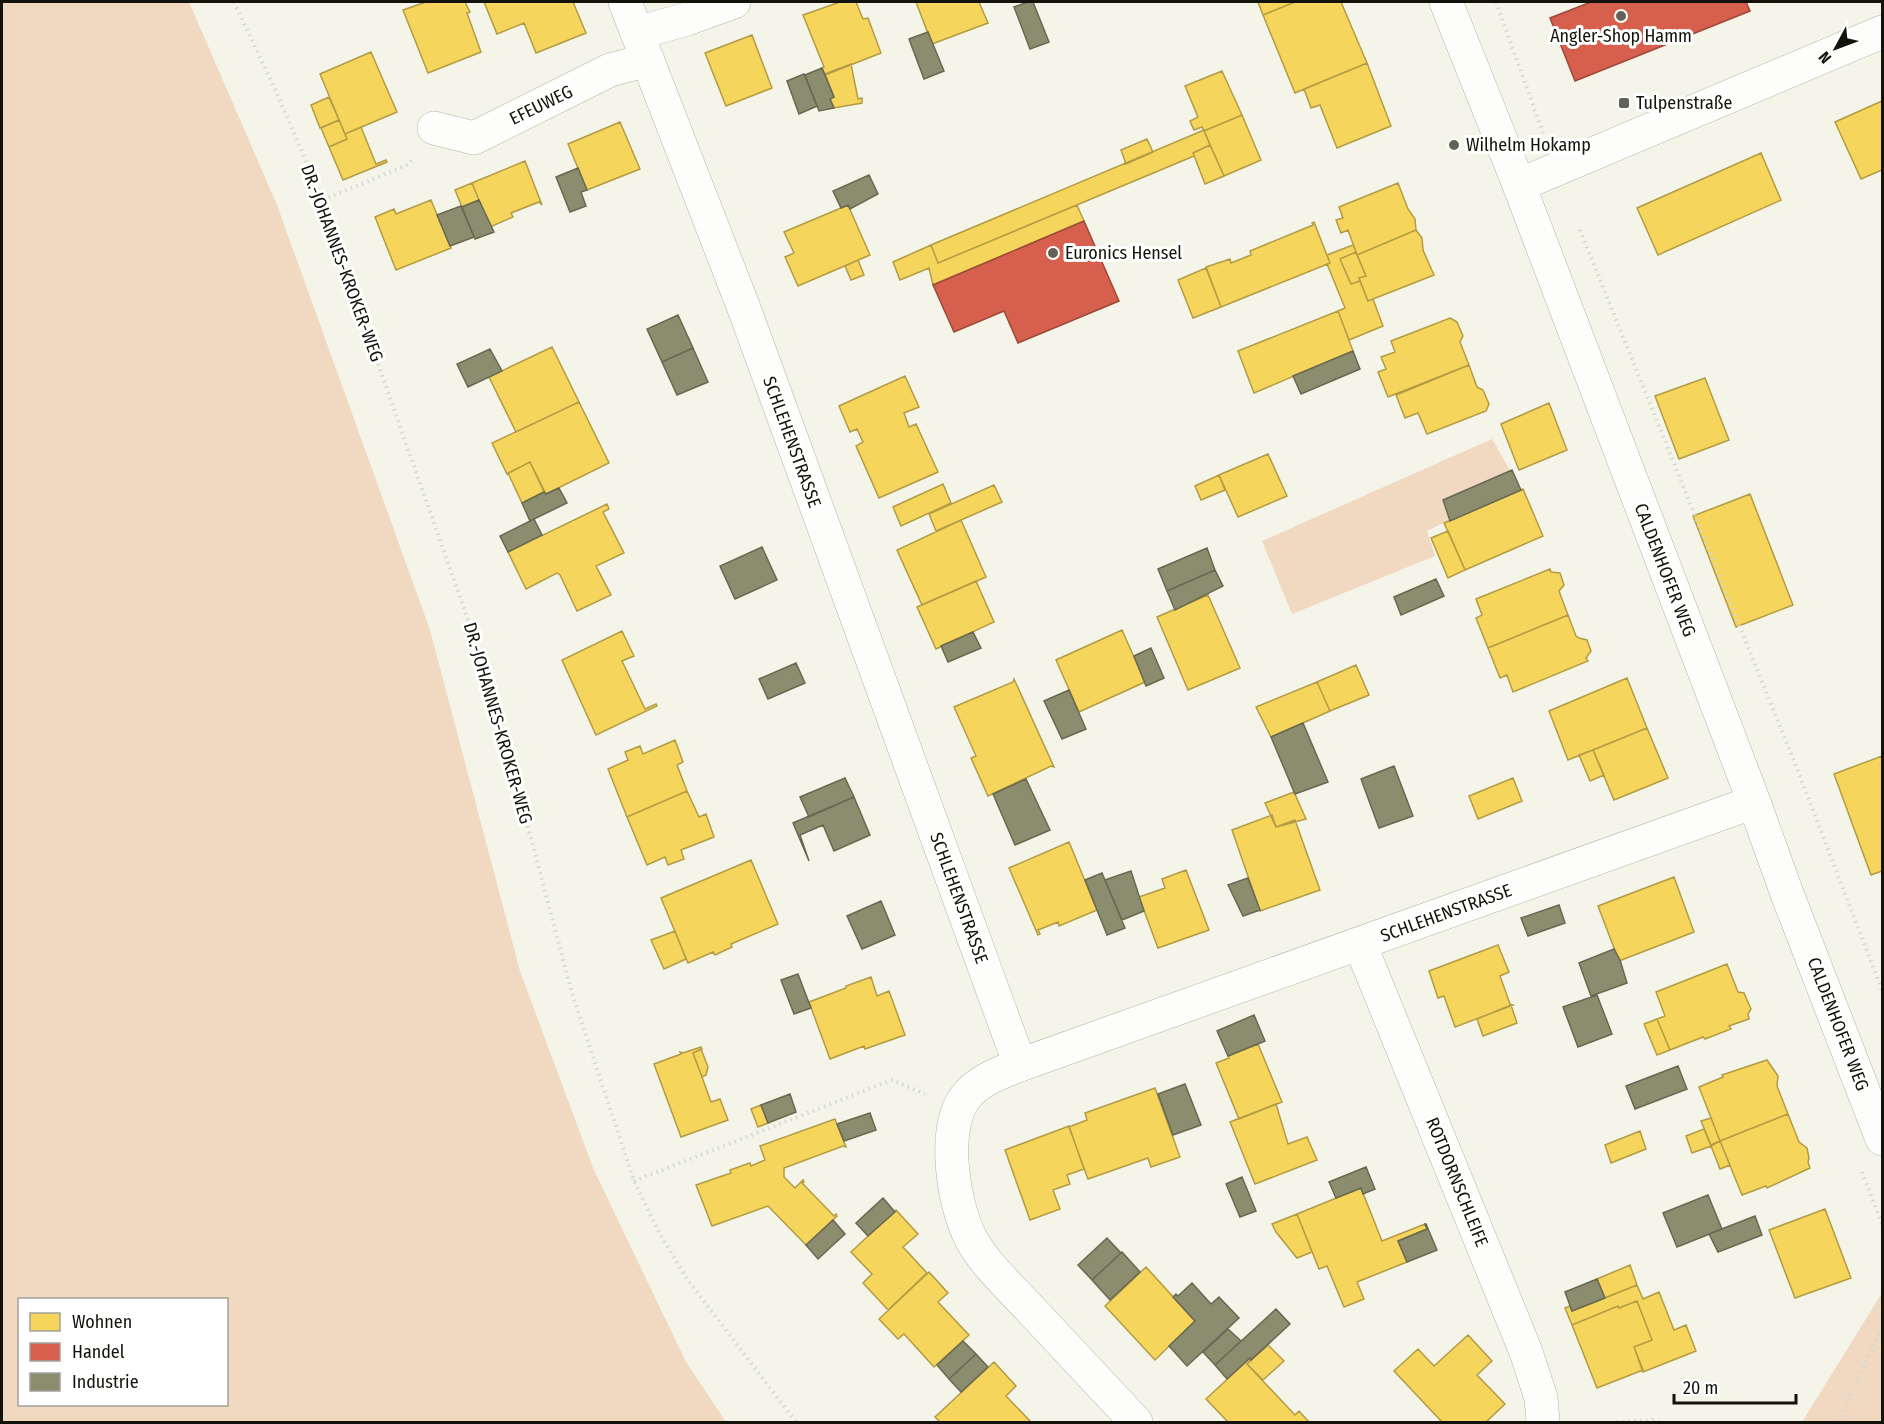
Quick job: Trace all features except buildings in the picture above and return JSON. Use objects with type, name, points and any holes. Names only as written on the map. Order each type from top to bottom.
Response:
[{"type":"street","name":"SCHLEHENSTRASSE","points":[[625,2],[745,311],[1020,1065],[1754,802]]},
{"type":"street","name":"EFEUWEG","points":[[434,128],[474,138],[610,70],[687,19],[734,2]]},
{"type":"street","name":"CALDENHOFER WEG","points":[[1446,2],[1882,1139]]},
{"type":"street","points":[[1518,185],[1882,32]]},
{"type":"street","name":"ROTDORNSCHLEIFE","points":[[1360,944],[1526,1352],[1540,1398],[1543,1422]]},
{"type":"street","points":[[1020,1065],[981,1083],[958,1108],[953,1143],[953,1176],[964,1221],[972,1239],[995,1271],[1136,1422]]},
{"type":"path","name":"DR.-JOHANNES-KROKER-WEG","points":[[234,2],[323,200],[488,677],[572,993],[634,1181],[660,1234],[687,1279],[796,1422]]},
{"type":"path","points":[[1497,2],[1556,170]]},
{"type":"path","points":[[323,200],[409,164],[434,128]]},
{"type":"path","points":[[1578,225],[1792,754],[1882,990]]},
{"type":"path","points":[[634,1181],[892,1080],[958,1108]]},
{"type":"path","points":[[1838,1422],[1882,1328]]},
{"type":"path","points":[[1616,1422],[1653,1420],[1659,1422]]},
{"type":"shaded area","points":[[2,2],[189,2],[277,205],[430,630],[520,971],[593,1168],[686,1362],[726,1422],[2,1422]]},
{"type":"shaded area","points":[[1492,439],[1510,470],[1442,500],[1449,520],[1427,531],[1435,556],[1292,614],[1262,541]]},
{"type":"shaded area","points":[[1882,1293],[1882,1422],[1802,1422]]},
{"type":"place","name":"Angler-Shop Hamm","points":[[1621,16]]},
{"type":"place","name":"Tulpenstraße","points":[[1624,103]]},
{"type":"place","name":"Wilhelm Hokamp","points":[[1454,145]]},
{"type":"place","name":"Euronics Hensel","points":[[1053,253]]}]
